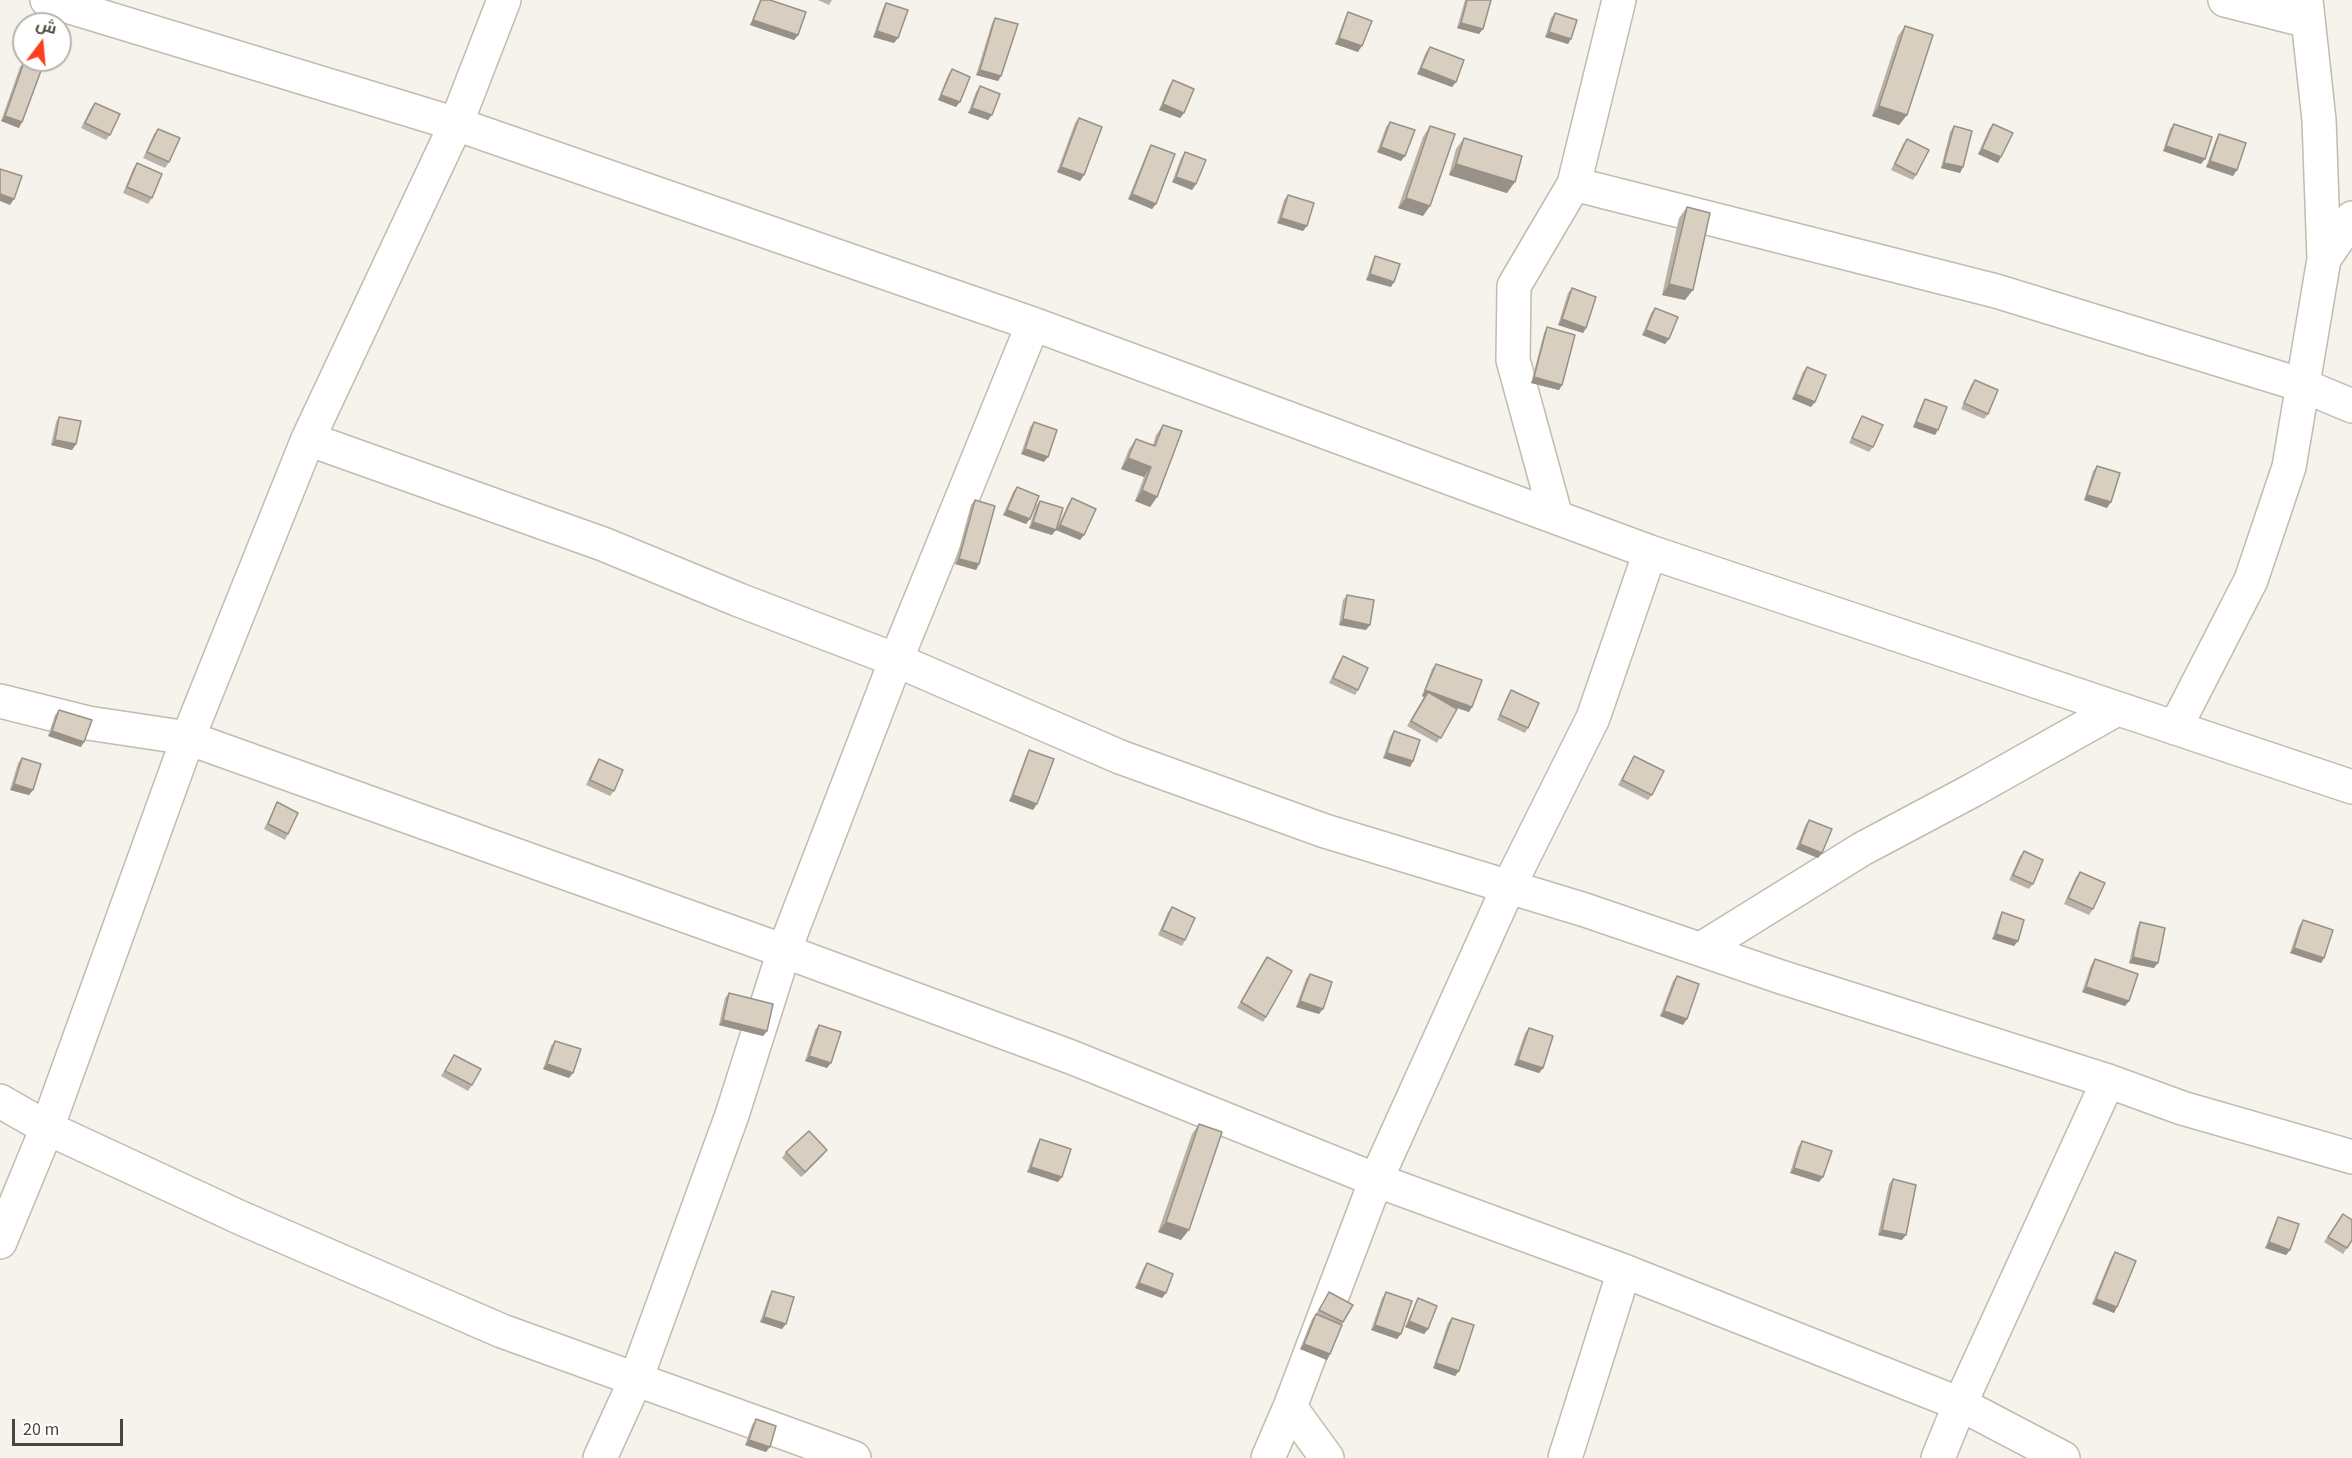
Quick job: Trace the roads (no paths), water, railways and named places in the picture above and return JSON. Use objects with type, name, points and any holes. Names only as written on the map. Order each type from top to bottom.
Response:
[{"type":"street","points":[[47,0],[456,124],[1033,324],[1650,552],[2352,787]]},
{"type":"street","points":[[0,1242],[47,1128],[189,738],[308,439],[456,124],[504,0]]},
{"type":"street","points":[[1556,517],[1513,360],[1514,286],[1574,184],[1619,0]]},
{"type":"street","points":[[2175,728],[2251,580],[2289,467],[2324,260],[2319,120],[2307,11],[2225,0]]},
{"type":"street","points":[[1574,184],[1996,291],[2302,385],[2352,406]]},
{"type":"street","points":[[2324,260],[2352,218]]},
{"type":"street","points":[[600,1458],[636,1379],[732,1115],[784,951],[896,660],[1033,324]]},
{"type":"street","points":[[308,439],[603,544],[739,600],[896,660],[1120,757],[1325,831],[1585,910],[1996,1047],[2108,1081],[2182,1108],[2352,1157]]},
{"type":"street","points":[[1268,1458],[1290,1407],[1376,1180],[1508,888],[1593,718],[1650,552]]},
{"type":"street","points":[[0,701],[88,723],[189,738],[784,951],[1071,1057],[1376,1180],[1624,1271],[1960,1404],[2063,1458]]},
{"type":"street","points":[[1701,949],[1862,849],[2117,709]]},
{"type":"street","points":[[1938,1458],[1960,1404],[2108,1081]]},
{"type":"street","points":[[0,1101],[47,1128],[241,1218],[491,1327],[854,1458]]},
{"type":"street","points":[[1565,1458],[1624,1271]]},
{"type":"street","points":[[1290,1407],[1327,1458]]}]
